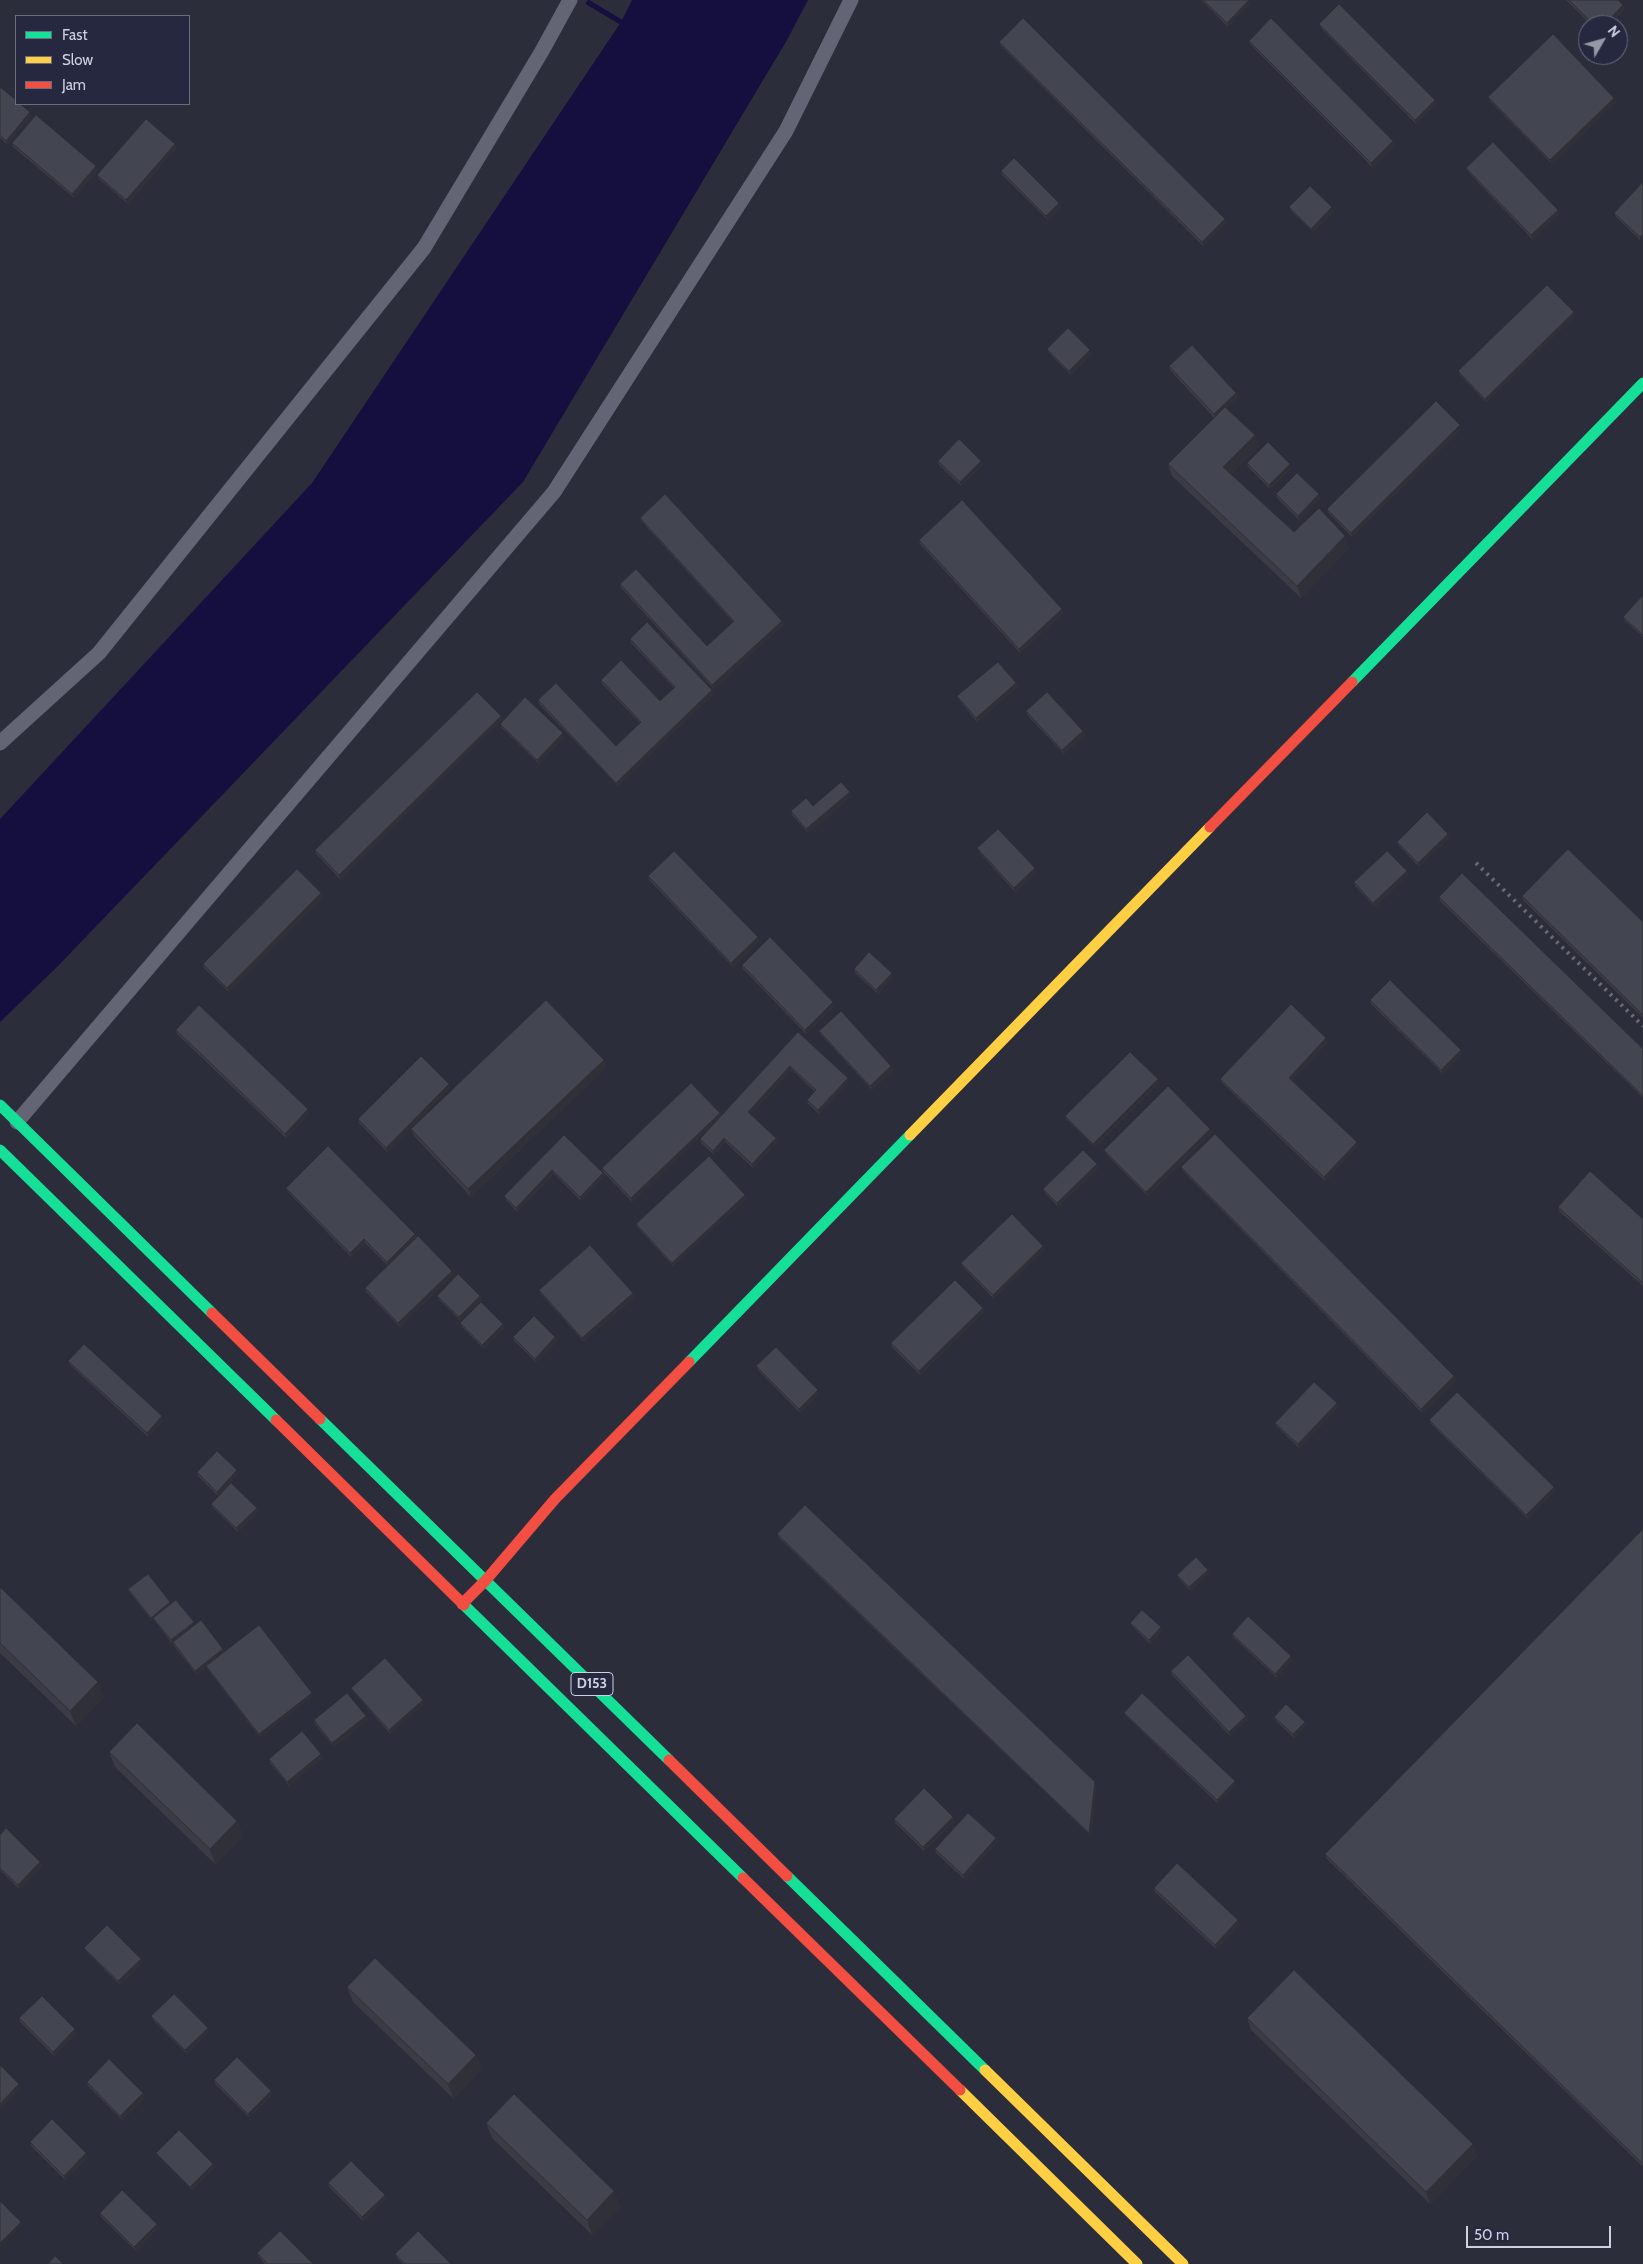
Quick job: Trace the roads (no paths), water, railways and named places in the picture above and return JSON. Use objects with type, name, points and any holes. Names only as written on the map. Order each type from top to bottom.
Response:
[{"type":"main road","points":[[462,1604],[486,1580],[562,1492],[1643,383]]},
{"type":"main road","name":"D153","points":[[0,1105],[1183,2264]]},
{"type":"main road","name":"D153","points":[[0,1150],[1137,2264]]},
{"type":"street","points":[[0,743],[99,653],[424,248],[542,51],[570,0]]},
{"type":"street","points":[[17,1122],[554,492],[786,131],[851,0]]},
{"type":"waterway","points":[[589,3],[626,25]]},
{"type":"railway","points":[[1476,863],[1643,1026]]}]
